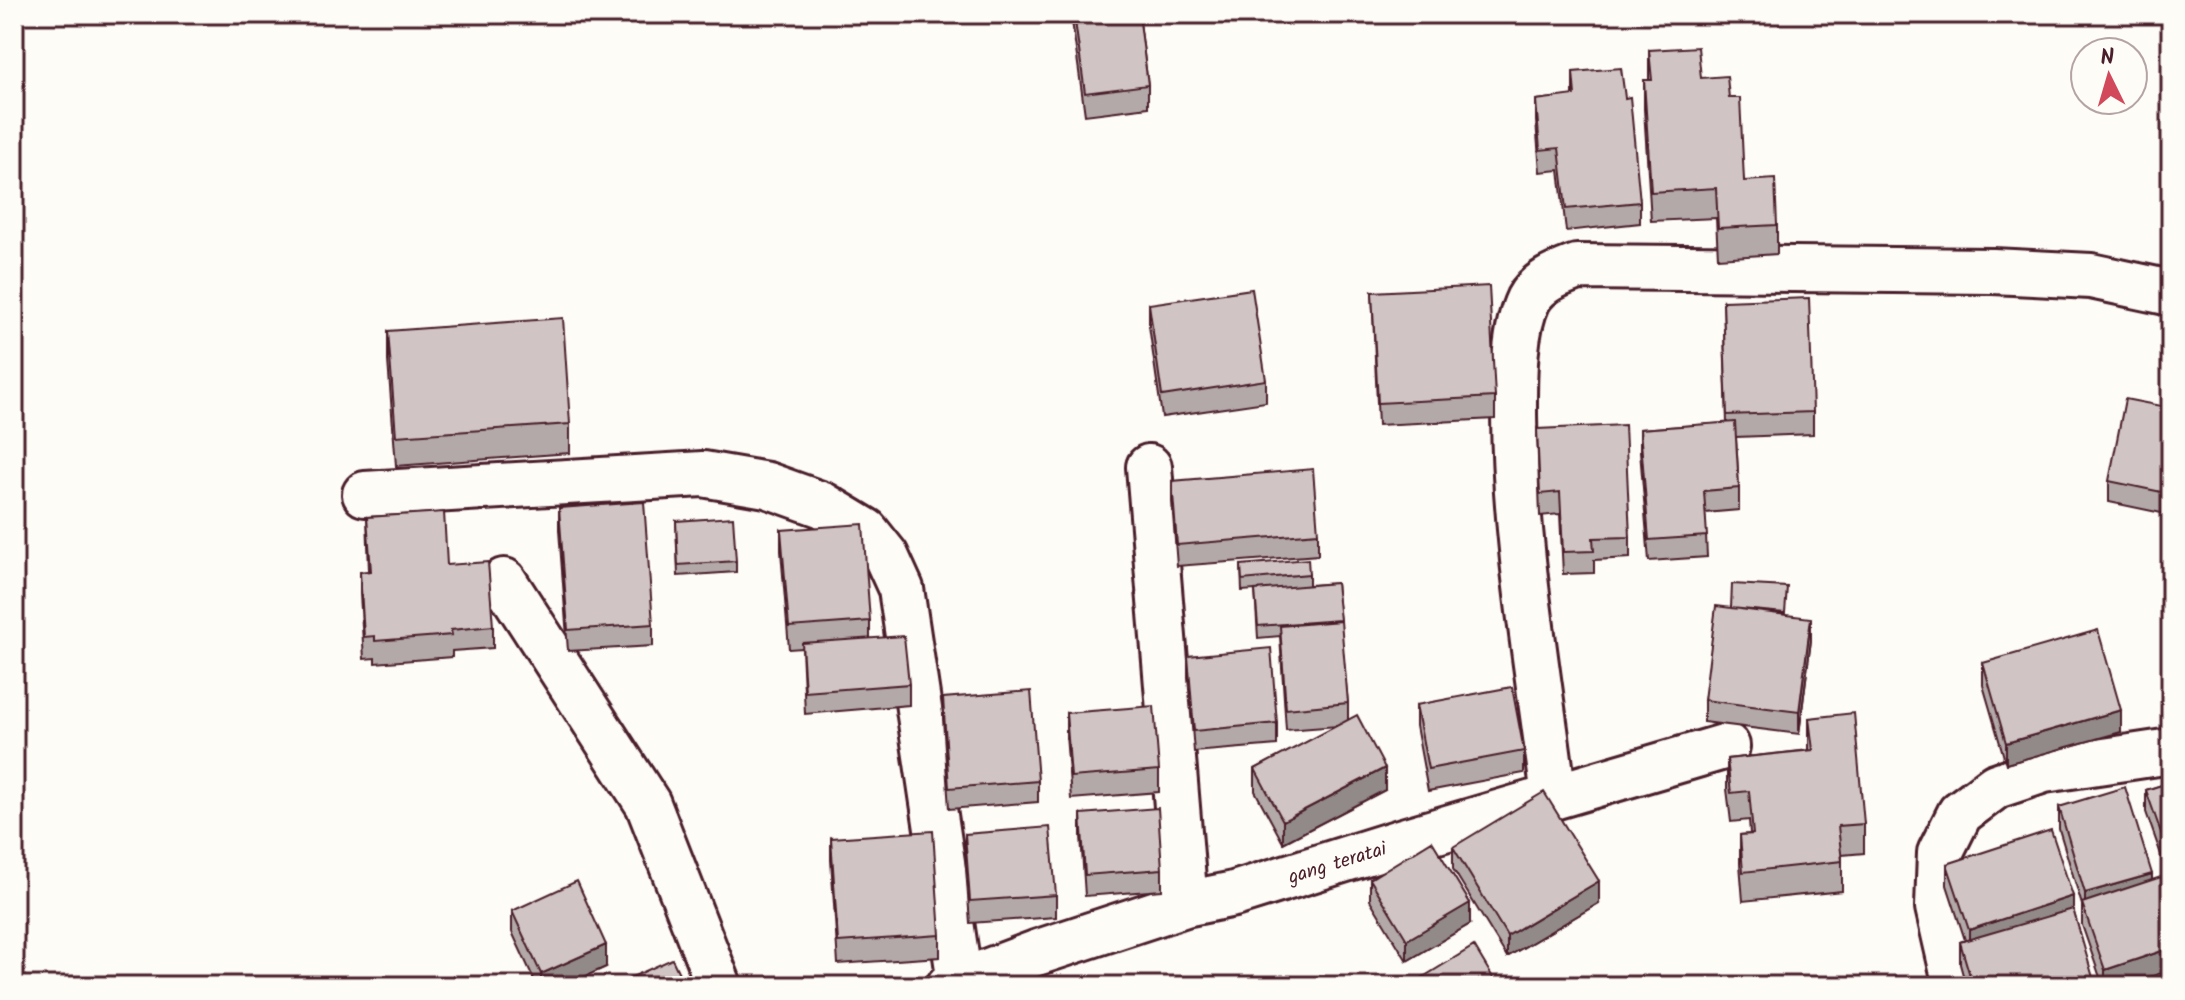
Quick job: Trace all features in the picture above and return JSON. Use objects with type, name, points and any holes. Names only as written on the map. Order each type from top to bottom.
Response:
[{"type":"street","points":[[1554,797],[1515,486],[1517,341],[1529,299],[1547,279],[1577,267],[1993,271],[2091,276],[2171,293]]},
{"type":"street","points":[[1149,467],[1185,904]]},
{"type":"street","points":[[365,494],[703,474],[767,485],[823,505],[866,531],[886,556],[901,589],[955,984]]},
{"type":"street","points":[[504,581],[648,804],[719,986]]},
{"type":"street","name":"gang teratai","points":[[955,984],[1036,953],[1185,904],[1234,894],[1727,746]]},
{"type":"street","points":[[1956,986],[1938,907],[1940,853],[1960,813],[1996,786],[2044,770],[2171,751]]},
{"type":"building","points":[[1074,14],[1139,14],[1148,85],[1085,93]]},
{"type":"building","points":[[1698,47],[1701,78],[1727,76],[1729,98],[1740,98],[1744,181],[1775,179],[1777,225],[1718,228],[1716,188],[1651,192],[1644,80],[1652,80],[1649,50]]},
{"type":"building","points":[[1621,68],[1625,98],[1630,97],[1640,202],[1566,209],[1559,148],[1540,150],[1536,100],[1575,95],[1573,72]]},
{"type":"building","points":[[1489,286],[1495,397],[1378,403],[1372,292]]},
{"type":"building","points":[[1252,289],[1266,380],[1162,396],[1149,304]]},
{"type":"building","points":[[1809,298],[1813,412],[1727,415],[1723,301]]},
{"type":"building","points":[[563,318],[570,424],[396,436],[388,331]]},
{"type":"building","points":[[2125,399],[2171,408],[2171,494],[2109,481]]},
{"type":"building","points":[[1735,422],[1739,488],[1704,491],[1707,536],[1649,540],[1640,429]]},
{"type":"building","points":[[1625,425],[1630,537],[1593,538],[1594,551],[1563,552],[1560,492],[1540,494],[1537,429]]},
{"type":"building","points":[[1313,469],[1318,533],[1177,545],[1172,481]]},
{"type":"building","points":[[644,502],[653,624],[568,630],[559,508]]},
{"type":"building","points":[[444,512],[447,565],[488,562],[493,626],[451,630],[452,635],[375,641],[375,636],[364,637],[360,572],[371,571],[367,517]]},
{"type":"building","points":[[733,517],[736,561],[678,565],[676,521]]},
{"type":"building","points":[[863,524],[870,621],[789,627],[781,530]]},
{"type":"building","points":[[1308,559],[1309,574],[1242,580],[1241,565]]},
{"type":"building","points":[[1336,583],[1340,620],[1258,626],[1255,590]]},
{"type":"building","points":[[1732,584],[1787,587],[1785,613],[1731,608]]},
{"type":"building","points":[[1716,606],[1811,618],[1799,712],[1704,700]]},
{"type":"building","points":[[2171,616],[2171,642],[2164,618]]},
{"type":"building","points":[[1341,621],[1348,703],[1286,709],[1280,626]]},
{"type":"building","points":[[2098,630],[2121,710],[2006,743],[1983,663]]},
{"type":"building","points":[[904,636],[909,684],[805,692],[802,643]]},
{"type":"building","points":[[1271,648],[1277,723],[1194,731],[1188,656]]},
{"type":"building","points":[[1512,687],[1524,751],[1428,769],[1416,705]]},
{"type":"building","points":[[1031,691],[1038,781],[949,788],[943,698]]},
{"type":"building","points":[[1154,706],[1159,770],[1071,777],[1066,713]]},
{"type":"building","points":[[1854,713],[1864,824],[1838,826],[1842,861],[1743,872],[1740,835],[1753,834],[1749,791],[1731,793],[1727,759],[1813,750],[1809,718]]},
{"type":"building","points":[[1357,715],[1385,768],[1283,821],[1255,769]]},
{"type":"building","points":[[2171,782],[2171,861],[2146,790]]},
{"type":"building","points":[[2125,787],[2152,874],[2085,893],[2059,807]]},
{"type":"building","points":[[1544,792],[1599,881],[1507,936],[1453,847]]},
{"type":"building","points":[[1158,808],[1162,869],[1085,875],[1081,814]]},
{"type":"building","points":[[1050,827],[1056,895],[970,901],[965,834]]},
{"type":"building","points":[[2051,830],[2073,896],[1969,930],[1947,864]]},
{"type":"building","points":[[933,831],[940,935],[838,942],[831,838]]},
{"type":"building","points":[[1432,841],[1470,903],[1407,940],[1370,879]]},
{"type":"building","points":[[2161,877],[2171,905],[2171,948],[2105,970],[2082,903]]},
{"type":"building","points":[[577,881],[606,945],[541,974],[512,911]]},
{"type":"building","points":[[2073,909],[2094,981],[2078,986],[1973,986],[1960,942]]},
{"type":"building","points":[[1474,946],[1498,986],[1417,986],[1415,982]]},
{"type":"building","points":[[672,959],[685,986],[612,986]]}]
